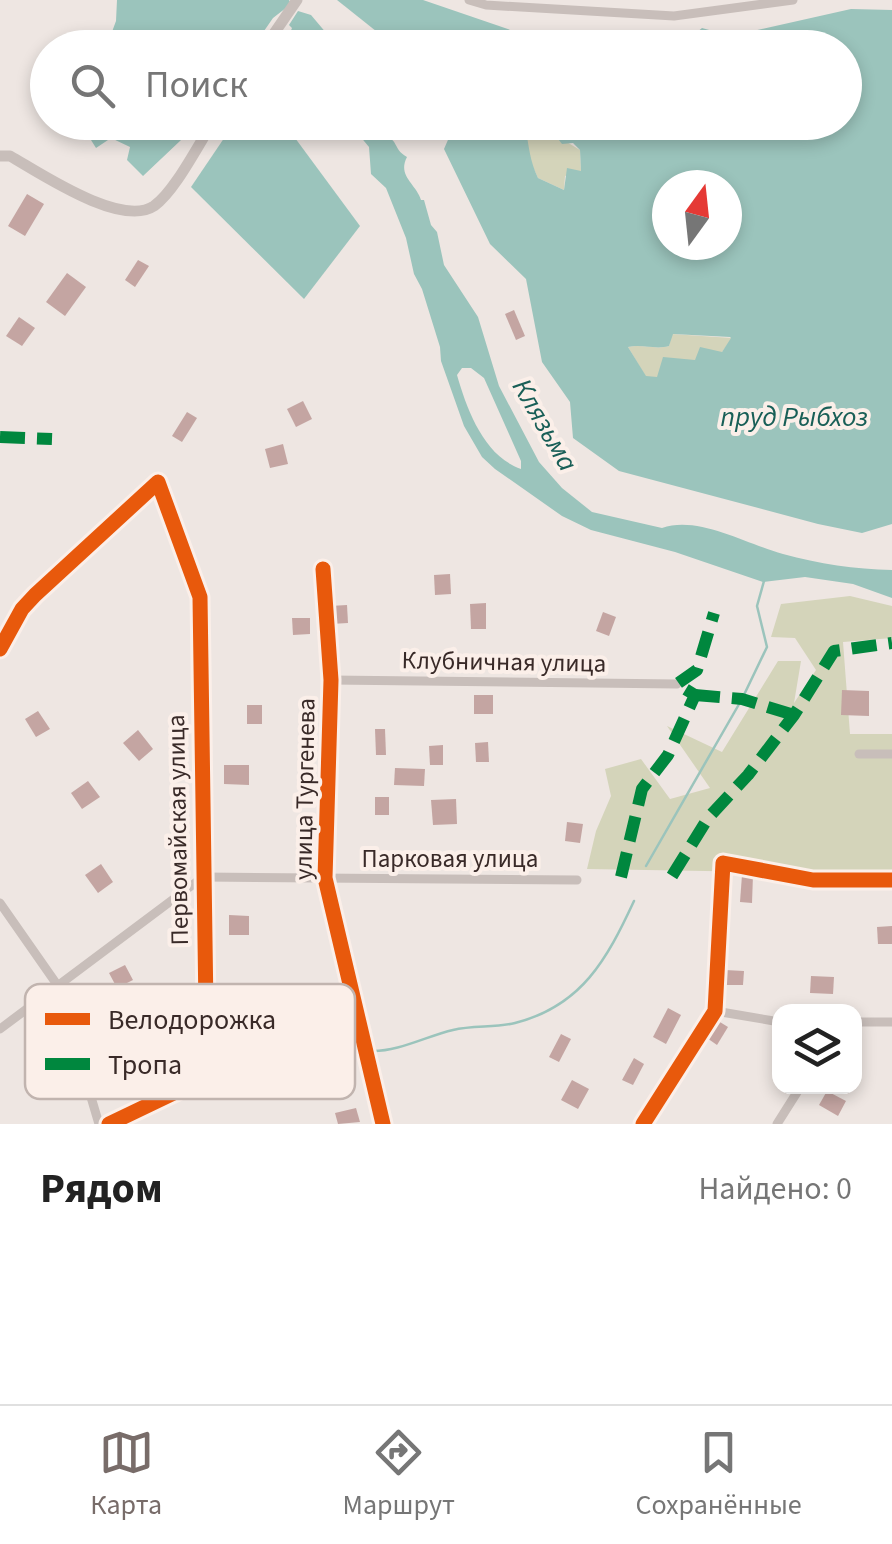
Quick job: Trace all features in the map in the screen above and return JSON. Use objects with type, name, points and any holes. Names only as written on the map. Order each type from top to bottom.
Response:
[{"type":"street","points":[[275,30],[296,0]]},
{"type":"street","points":[[469,0],[503,7],[674,16],[793,0]]},
{"type":"street","points":[[674,0],[674,16]]},
{"type":"street","points":[[0,156],[10,156],[92,200],[125,212],[150,209],[162,199],[202,140]]},
{"type":"street","name":"Первомайская улица","points":[[0,648],[22,609],[35,595],[158,482],[200,597],[205,984]]},
{"type":"street","name":"улица Тургенева","points":[[323,569],[331,680],[325,878],[350,984]]},
{"type":"street","name":"Клубничная улица","points":[[331,680],[677,684]]},
{"type":"street","points":[[859,754],[892,754]]},
{"type":"street","points":[[643,1124],[715,1010],[723,863],[813,880],[892,880]]},
{"type":"street","points":[[61,984],[202,877]]},
{"type":"street","name":"Парковая улица","points":[[202,877],[577,880]]},
{"type":"street","points":[[0,904],[57,984]]},
{"type":"street","name":"улица Тургенева","points":[[355,1007],[383,1124]]},
{"type":"street","points":[[715,1010],[772,1021]]},
{"type":"street","points":[[0,1030],[25,1011]]},
{"type":"street","points":[[862,1022],[892,1022]]},
{"type":"street","points":[[777,1124],[796,1094]]},
{"type":"street","points":[[92,1099],[99,1124]]},
{"type":"street","name":"Первомайская улица","points":[[109,1124],[161,1099]]},
{"type":"green space","points":[[526,140],[563,140],[580,150],[581,171],[565,176],[564,190],[538,178],[527,154]]},
{"type":"green space","points":[[672,334],[732,338],[722,352],[657,378],[646,377],[628,347],[669,346]]},
{"type":"green space","points":[[850,596],[892,606],[892,638],[843,642],[850,734],[892,734],[892,874],[587,869],[596,831],[611,796],[605,769],[641,759],[670,799],[710,788],[667,726],[722,752],[778,661],[801,661],[794,703],[816,670],[795,638],[771,637],[781,604]]},
{"type":"water","points":[[117,0],[289,0],[291,4],[265,30],[113,30]]},
{"type":"water","points":[[337,0],[423,0],[510,30],[375,30]]},
{"type":"water","name":"пруд Рыбхоз","points":[[851,9],[892,10],[892,524],[862,533],[619,471],[573,438],[570,402],[542,362],[526,279],[490,244],[444,149],[448,140],[528,140],[538,178],[564,190],[567,168],[581,171],[580,150],[573,143],[562,144],[559,140],[862,140],[862,30],[758,30]],"holes":[[[673,334],[730,337],[722,352],[700,347],[695,360],[663,357],[657,377],[646,376],[628,347],[669,346]]]},
{"type":"water","points":[[298,11],[311,15],[324,30],[291,30],[289,25]]},
{"type":"water","points":[[91,140],[108,140],[96,148]]},
{"type":"water","points":[[115,140],[180,140],[143,176],[127,160],[130,147]]},
{"type":"water","points":[[223,140],[297,140],[360,226],[304,299],[191,187]]},
{"type":"water","points":[[363,140],[393,141],[407,157],[406,175],[424,200],[437,232],[444,265],[478,317],[499,386],[539,462],[562,488],[592,512],[662,528],[706,528],[810,561],[892,570],[892,598],[853,584],[805,577],[763,582],[675,552],[591,530],[562,516],[495,469],[482,457],[464,426],[406,238],[386,188],[371,174],[369,147]],"holes":[[[462,368],[471,368],[484,378],[521,461],[521,469],[508,463],[487,443],[472,417],[457,375]]]},
{"type":"building","points":[[27,194],[44,204],[25,236],[8,226]]},
{"type":"building","points":[[138,260],[149,266],[135,287],[125,280]]},
{"type":"building","points":[[67,273],[86,287],[65,316],[46,302]]},
{"type":"building","points":[[514,310],[525,336],[516,340],[505,314]]},
{"type":"building","points":[[19,317],[35,328],[22,346],[6,336]]},
{"type":"building","points":[[303,401],[312,419],[296,427],[287,409]]},
{"type":"building","points":[[187,412],[197,418],[182,442],[172,436]]},
{"type":"building","points":[[283,444],[288,464],[270,468],[265,449]]},
{"type":"building","points":[[450,574],[451,594],[435,595],[434,575]]},
{"type":"building","points":[[486,603],[486,629],[471,629],[470,604]]},
{"type":"building","points":[[347,605],[348,623],[331,624],[330,606]]},
{"type":"building","points":[[603,612],[616,617],[609,636],[596,631]]},
{"type":"building","points":[[292,618],[310,618],[310,634],[293,635]]},
{"type":"building","points":[[842,690],[869,691],[869,716],[841,715]]},
{"type":"building","points":[[474,695],[493,695],[493,714],[474,714]]},
{"type":"building","points":[[247,705],[262,705],[262,724],[247,724]]},
{"type":"building","points":[[38,711],[50,729],[36,737],[25,719]]},
{"type":"building","points":[[375,729],[385,729],[386,755],[376,755]]},
{"type":"building","points":[[138,730],[153,749],[139,761],[123,743]]},
{"type":"building","points":[[488,742],[489,762],[476,762],[475,743]]},
{"type":"building","points":[[443,745],[443,765],[430,765],[429,746]]},
{"type":"building","points":[[224,765],[249,765],[249,785],[224,784]]},
{"type":"building","points":[[395,768],[425,769],[424,786],[394,785]]},
{"type":"building","points":[[88,781],[100,797],[82,809],[71,793]]},
{"type":"building","points":[[375,797],[389,797],[389,815],[375,815]]},
{"type":"building","points":[[456,799],[457,824],[433,825],[431,800]]},
{"type":"building","points":[[567,822],[583,824],[580,843],[565,841]]},
{"type":"building","points":[[101,864],[113,882],[98,893],[85,875]]},
{"type":"building","points":[[742,875],[753,875],[752,903],[740,902]]},
{"type":"building","points":[[229,915],[249,916],[249,935],[229,935]]},
{"type":"building","points":[[892,926],[892,944],[878,944],[877,927]]},
{"type":"building","points":[[125,965],[133,980],[115,984],[109,973]]},
{"type":"building","points":[[725,970],[744,971],[743,985],[725,985]]},
{"type":"building","points":[[811,976],[834,977],[833,994],[810,993]]},
{"type":"building","points":[[668,1008],[681,1015],[666,1044],[653,1037]]},
{"type":"building","points":[[715,1019],[728,1027],[717,1045],[704,1036]]},
{"type":"building","points":[[561,1034],[571,1039],[559,1062],[549,1057]]},
{"type":"building","points":[[634,1058],[644,1064],[633,1085],[622,1080]]},
{"type":"building","points":[[572,1080],[589,1089],[578,1109],[561,1100]]},
{"type":"building","points":[[825,1094],[846,1101],[838,1116],[819,1105]]},
{"type":"building","points":[[356,1108],[360,1122],[338,1124],[335,1113]]},
{"type":"waterway","points":[[646,866],[742,699],[767,647],[757,606],[764,581]]},
{"type":"waterway","points":[[371,1051],[461,1028],[515,1023],[558,1005],[602,961],[634,901]]},
{"type":"waterway","points":[[355,1055],[361,1053]]},
{"type":"marked path","points":[[0,437],[52,439]]},
{"type":"marked path","points":[[621,877],[642,789],[668,755],[695,695],[677,684],[697,670],[714,613]]},
{"type":"marked path","points":[[672,876],[708,818],[748,775],[794,715],[834,651],[892,643]]},
{"type":"marked path","points":[[695,695],[742,699],[794,715]]},
{"type":"marked path","points":[[355,1036],[361,1035]]},
{"type":"cycle path","points":[[0,649],[22,609],[35,595],[158,482],[200,597],[206,984]]},
{"type":"cycle path","points":[[323,569],[331,680],[325,878],[350,984]]},
{"type":"cycle path","points":[[643,1124],[715,1011],[723,863],[813,880],[892,880]]},
{"type":"cycle path","points":[[355,1005],[383,1124]]},
{"type":"cycle path","points":[[109,1124],[161,1099]]},
{"type":"water label","name":"Клязьма","points":[[545,425]]}]
